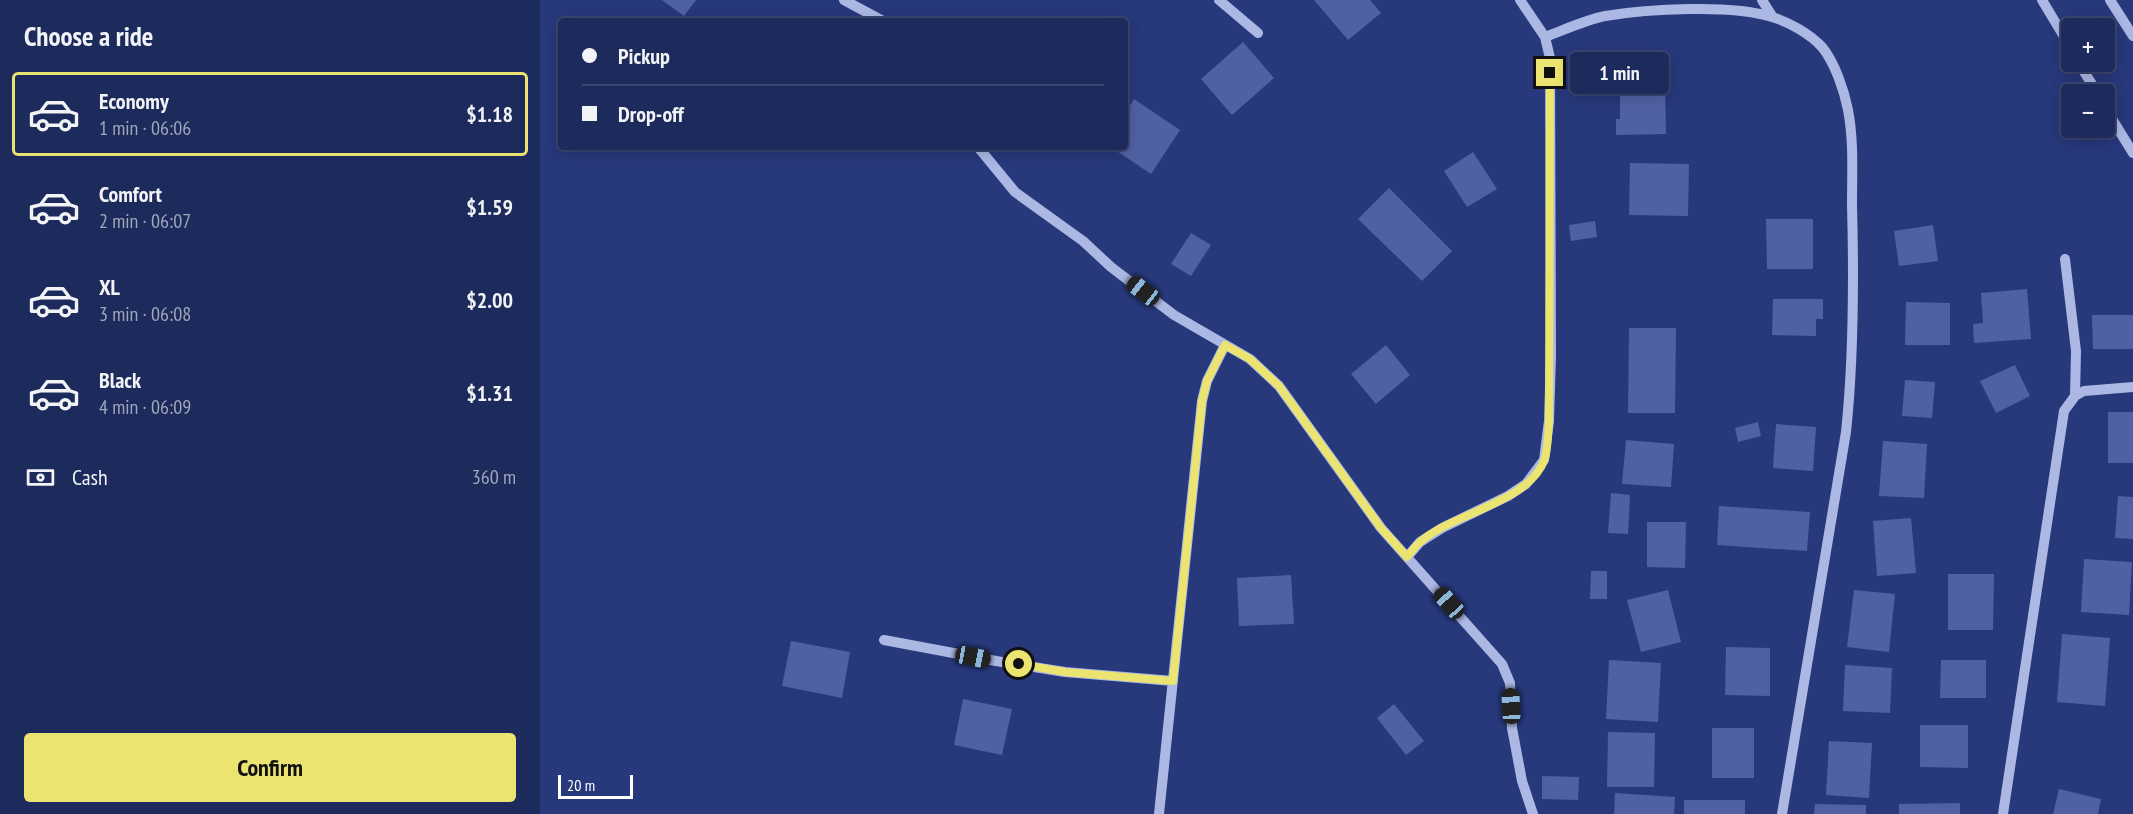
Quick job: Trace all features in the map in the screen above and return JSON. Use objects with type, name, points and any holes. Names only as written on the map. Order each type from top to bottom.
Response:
[{"type":"street","points":[[844,0],[877,18]]},
{"type":"street","points":[[1219,0],[1258,33]]},
{"type":"street","points":[[1407,557],[1420,542],[1442,528],[1508,496],[1526,484],[1544,460],[1549,421],[1550,58],[1545,37],[1521,0]]},
{"type":"street","points":[[1762,0],[1772,16]]},
{"type":"street","points":[[2042,0],[2061,32]]},
{"type":"street","points":[[2110,0],[2133,36]]},
{"type":"street","points":[[1545,37],[1603,17],[1662,10],[1733,10],[1772,16],[1799,29],[1822,47],[1833,65],[1848,110],[1854,271],[1852,376],[1846,432],[1782,814]]},
{"type":"street","points":[[2115,124],[2133,153]]},
{"type":"street","points":[[980,150],[1015,192],[1083,241],[1111,267],[1174,315],[1250,359],[1279,386],[1381,528],[1502,664],[1510,683],[1512,728],[1522,781],[1533,814]]},
{"type":"street","points":[[2066,259],[2076,351],[2074,396]]},
{"type":"street","points":[[1159,814],[1202,401],[1207,381],[1225,345]]},
{"type":"street","points":[[2003,814],[2064,411],[2074,396],[2084,391],[2133,387]]},
{"type":"street","points":[[884,640],[1065,672],[1173,681]]},
{"type":"building","points":[[662,0],[696,0],[684,16]]},
{"type":"building","points":[[1314,0],[1370,0],[1381,13],[1348,40]]},
{"type":"building","points":[[1243,42],[1274,78],[1232,115],[1201,79]]},
{"type":"building","points":[[1665,85],[1666,134],[1616,135],[1616,119],[1620,119],[1620,86]]},
{"type":"building","points":[[1134,99],[1180,130],[1151,174],[1115,150],[1128,150],[1128,109]]},
{"type":"building","points":[[1473,152],[1497,189],[1467,207],[1444,171]]},
{"type":"building","points":[[1630,163],[1689,164],[1688,216],[1629,215]]},
{"type":"building","points":[[1389,188],[1452,251],[1422,281],[1358,219]]},
{"type":"building","points":[[1766,219],[1813,219],[1813,269],[1767,269]]},
{"type":"building","points":[[1595,221],[1597,237],[1571,241],[1569,225]]},
{"type":"building","points":[[1933,225],[1938,261],[1899,266],[1894,231]]},
{"type":"building","points":[[1191,233],[1211,245],[1191,276],[1171,264]]},
{"type":"building","points":[[2027,289],[2031,339],[1974,343],[1973,324],[1983,323],[1981,293]]},
{"type":"building","points":[[1773,299],[1823,299],[1823,319],[1816,319],[1816,336],[1772,335]]},
{"type":"building","points":[[1906,302],[1950,303],[1950,345],[1905,345]]},
{"type":"building","points":[[2092,315],[2133,315],[2133,349],[2093,349]]},
{"type":"building","points":[[1629,328],[1676,328],[1675,413],[1628,413]]},
{"type":"building","points":[[1386,345],[1410,375],[1376,404],[1351,374]]},
{"type":"building","points":[[2015,365],[2030,396],[1996,413],[1980,381]]},
{"type":"building","points":[[1905,380],[1935,382],[1932,418],[1902,416]]},
{"type":"building","points":[[2108,412],[2133,412],[2133,463],[2108,463]]},
{"type":"building","points":[[1758,422],[1761,436],[1738,442],[1735,428]]},
{"type":"building","points":[[1776,424],[1816,427],[1813,471],[1773,468]]},
{"type":"building","points":[[1626,440],[1674,444],[1671,487],[1622,484]]},
{"type":"building","points":[[1883,441],[1927,444],[1924,498],[1879,496]]},
{"type":"building","points":[[1611,493],[1630,495],[1628,534],[1608,533]]},
{"type":"building","points":[[2118,496],[2133,497],[2133,539],[2115,538]]},
{"type":"building","points":[[1719,506],[1810,512],[1807,551],[1717,545]]},
{"type":"building","points":[[1911,518],[1916,573],[1877,576],[1873,521]]},
{"type":"building","points":[[1647,522],[1686,522],[1685,568],[1647,567]]},
{"type":"building","points":[[2084,559],[2132,562],[2129,615],[2081,612]]},
{"type":"building","points":[[1591,571],[1607,571],[1607,599],[1590,599]]},
{"type":"building","points":[[1948,574],[1994,574],[1993,630],[1948,630]]},
{"type":"building","points":[[1291,575],[1294,624],[1239,626],[1237,578]]},
{"type":"building","points":[[1668,590],[1681,642],[1641,652],[1627,600]]},
{"type":"building","points":[[1854,590],[1895,594],[1889,652],[1847,647]]},
{"type":"building","points":[[2062,634],[2110,638],[2105,706],[2057,702]]},
{"type":"building","points":[[791,641],[850,652],[842,698],[782,686]]},
{"type":"building","points":[[1726,647],[1770,648],[1770,696],[1725,695]]},
{"type":"building","points":[[1609,660],[1661,663],[1658,722],[1606,719]]},
{"type":"building","points":[[1941,660],[1986,660],[1986,698],[1940,698]]},
{"type":"building","points":[[1845,665],[1892,668],[1890,713],[1843,711]]},
{"type":"building","points":[[963,699],[1012,709],[1002,755],[954,745]]},
{"type":"building","points":[[1394,704],[1424,741],[1406,755],[1377,718]]},
{"type":"building","points":[[1920,725],[1968,725],[1968,768],[1920,767]]},
{"type":"building","points":[[1712,728],[1754,728],[1754,778],[1712,778]]},
{"type":"building","points":[[1608,732],[1655,733],[1654,787],[1607,787]]},
{"type":"building","points":[[1829,741],[1872,743],[1869,798],[1826,795]]},
{"type":"building","points":[[1542,776],[1579,777],[1578,800],[1542,799]]},
{"type":"building","points":[[2059,789],[2101,799],[2098,814],[2053,814]]},
{"type":"building","points":[[1615,793],[1675,797],[1674,814],[1614,814]]},
{"type":"building","points":[[1684,800],[1745,800],[1745,814],[1684,814]]},
{"type":"building","points":[[1960,803],[1960,814],[1899,814],[1899,804]]},
{"type":"building","points":[[1815,804],[1866,805],[1866,814],[1814,814]]},
{"type":"route","points":[[1019,664],[1065,672],[1173,681],[1202,401],[1207,381],[1225,345],[1250,359],[1279,386],[1381,528],[1407,557],[1420,542],[1442,528],[1508,496],[1526,484],[1536,473],[1544,460],[1549,421],[1551,356],[1550,73]]}]
